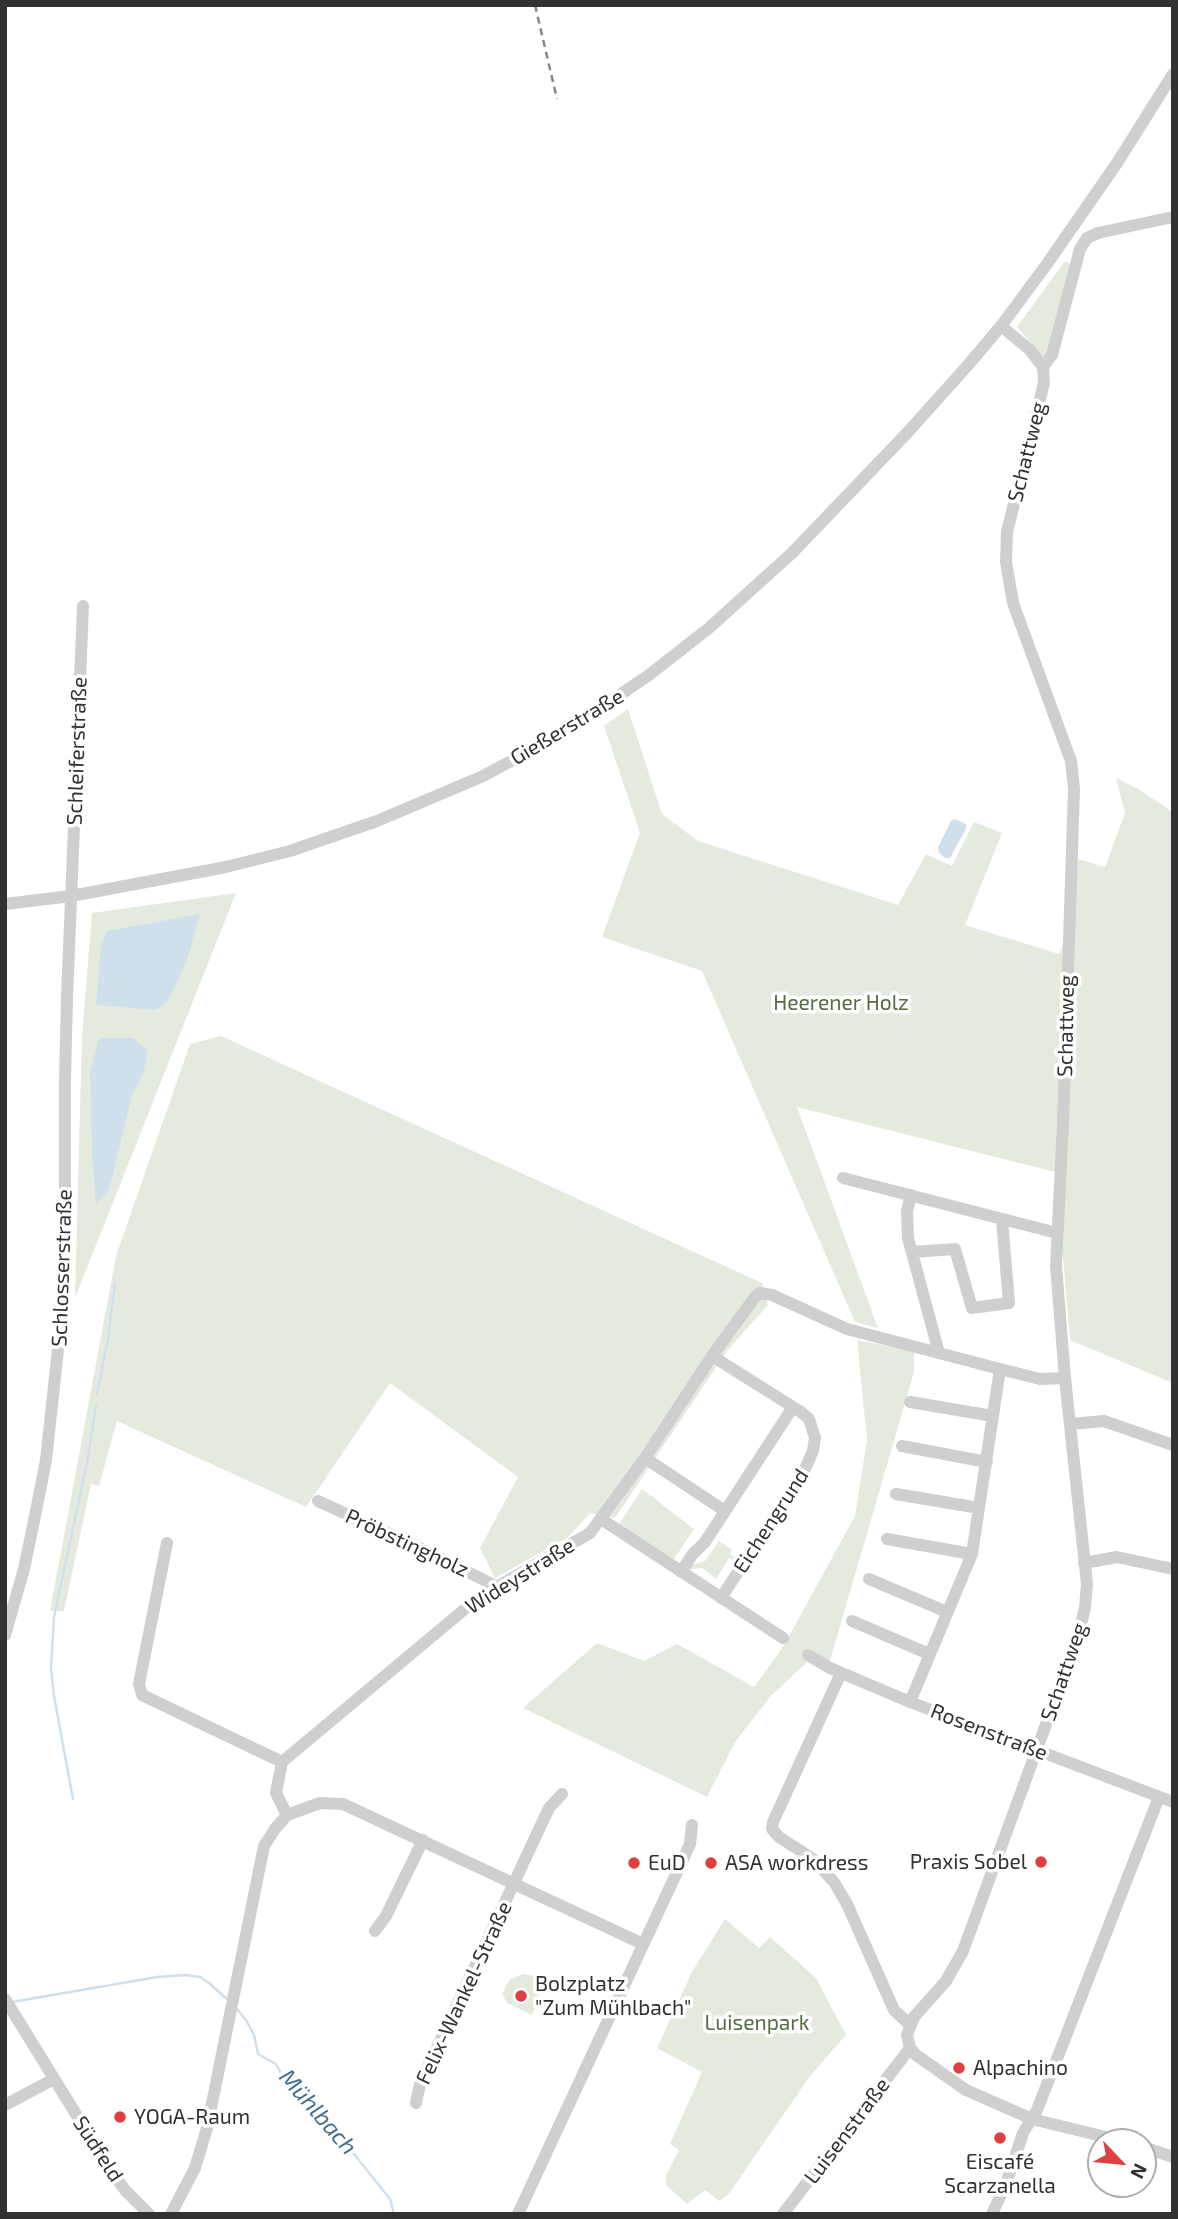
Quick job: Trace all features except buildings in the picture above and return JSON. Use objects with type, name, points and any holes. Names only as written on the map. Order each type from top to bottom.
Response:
[{"type":"street","points":[[1043,367],[1030,350],[1001,326],[1117,163],[1173,74]]},
{"type":"street","name":"Schattweg","points":[[909,2024],[947,1981],[956,1966],[1083,1620],[1087,1584],[1056,1266],[1074,789],[1071,761],[1013,603],[1006,562],[1007,532],[1044,383],[1043,367],[1052,355],[1080,249],[1087,238],[1098,233],[1173,217]]},
{"type":"street","name":"Gießerstraße","points":[[5,904],[150,883],[279,854],[430,800],[481,777],[575,725],[677,654],[792,553],[908,432],[1001,326]]},
{"type":"street","name":"Schleiferstraße","points":[[71,896],[83,606]]},
{"type":"street","name":"Schlosserstraße","points":[[5,1635],[36,1516],[46,1460],[58,1351],[65,1246],[65,1079],[71,896]]},
{"type":"street","points":[[842,1178],[1057,1233]]},
{"type":"street","points":[[911,1195],[907,1224],[939,1353]]},
{"type":"street","points":[[912,1252],[955,1248],[972,1308],[1009,1303],[1002,1220]]},
{"type":"street","name":"Wideystraße","points":[[282,1762],[478,1598],[590,1533],[645,1458],[712,1356],[760,1293],[772,1295],[846,1329],[1040,1379],[1065,1378]]},
{"type":"street","name":"Eichengrund","points":[[712,1356],[793,1406],[809,1419],[815,1438],[810,1461],[720,1598]]},
{"type":"street","points":[[910,1702],[972,1554],[1000,1369]]},
{"type":"street","points":[[910,1402],[993,1416]]},
{"type":"street","name":"Eichengrund","points":[[681,1572],[705,1542],[793,1406]]},
{"type":"street","points":[[1071,1424],[1104,1421],[1173,1445]]},
{"type":"street","points":[[902,1446],[987,1462]]},
{"type":"street","name":"Eichengrund","points":[[645,1458],[725,1511]]},
{"type":"street","points":[[896,1494],[979,1508]]},
{"type":"street","name":"Pröbstingholz","points":[[318,1501],[496,1586]]},
{"type":"street","points":[[601,1520],[783,1639]]},
{"type":"street","points":[[887,1539],[972,1554]]},
{"type":"street","points":[[167,1543],[139,1684],[142,1695],[282,1762],[276,1793],[287,1815],[264,1846],[202,2149],[171,2214]]},
{"type":"street","points":[[1084,1563],[1117,1557],[1173,1569]]},
{"type":"street","points":[[869,1579],[947,1612]]},
{"type":"street","points":[[852,1621],[929,1654]]},
{"type":"street","name":"Rosenstraße","points":[[808,1655],[841,1673],[910,1702],[1173,1802]]},
{"type":"street","points":[[841,1673],[772,1829],[779,1838],[813,1859],[834,1882],[848,1904],[894,2010],[909,2024],[907,2035],[910,2048],[925,2063],[966,2090],[1032,2119],[1087,2132]]},
{"type":"street","name":"Felix-Wankel-Straße","points":[[416,2103],[420,2084],[549,1808],[562,1794]]},
{"type":"street","points":[[992,2214],[1159,1797]]},
{"type":"street","name":"Felix-Wankel-Straße","points":[[287,1815],[320,1803],[343,1804],[643,1944]]},
{"type":"street","points":[[518,2214],[690,1844],[692,1825]]},
{"type":"street","points":[[375,1931],[386,1916],[422,1840]]},
{"type":"street","name":"Südfeld","points":[[8,2004],[111,2171],[149,2214]]},
{"type":"street","name":"Luisenstraße","points":[[783,2214],[910,2048]]},
{"type":"street","points":[[5,2105],[54,2079]]},
{"type":"green space","points":[[1065,261],[1070,264],[1048,352],[1043,357],[1017,327]]},
{"type":"green space","name":"Heerener Holz","points":[[628,709],[662,814],[698,841],[898,905],[926,854],[952,866],[974,822],[1002,833],[965,925],[1059,954],[1073,918],[1078,859],[1105,867],[1125,813],[1116,778],[1173,812],[1173,1383],[1070,1340],[1061,1234],[1063,1174],[797,1107],[878,1328],[855,1322],[702,971],[602,937],[640,833],[604,726]]},
{"type":"green space","points":[[236,893],[75,1298],[82,1036],[92,913]]},
{"type":"green space","points":[[221,1036],[762,1283],[768,1305],[727,1351],[615,1518],[590,1513],[567,1538],[495,1578],[480,1548],[518,1477],[390,1383],[306,1507],[117,1421],[99,1486],[91,1484],[64,1611],[50,1611],[116,1256],[190,1044]]},
{"type":"green space","points":[[857,1340],[914,1351],[914,1372],[827,1671],[808,1661],[770,1697],[735,1742],[707,1797],[523,1708],[597,1643],[644,1661],[677,1644],[754,1687],[783,1647],[855,1516],[867,1440]]},
{"type":"green space","points":[[642,1489],[694,1529],[670,1565],[616,1529]]},
{"type":"green space","points":[[719,1541],[732,1550],[730,1554],[738,1560],[736,1562],[729,1558],[716,1579],[702,1568],[685,1570],[687,1566],[705,1561]]},
{"type":"green space","name":"Luisenpark","points":[[725,1919],[759,1948],[770,1937],[816,1978],[846,2035],[810,2076],[728,2195],[719,2201],[705,2190],[687,2204],[666,2185],[666,2175],[679,2150],[670,2144],[702,2072],[657,2048],[692,1972]]},
{"type":"green space","name":"Bolzplatz \"Zum Mühlbach\"","points":[[524,1974],[534,1976],[540,1984],[539,1997],[532,2015],[507,2003],[502,1994],[510,1979]]},
{"type":"water","points":[[955,819],[966,824],[966,829],[950,858],[945,858],[939,853],[938,847],[951,821]]},
{"type":"water","points":[[200,914],[186,963],[168,1001],[156,1010],[96,1005],[101,944],[107,931]]},
{"type":"water","points":[[99,1038],[133,1038],[148,1051],[143,1074],[132,1095],[109,1191],[96,1204],[90,1073]]},
{"type":"waterway","points":[[97,1394],[115,1283]]},
{"type":"waterway","points":[[73,1799],[51,1668],[54,1617],[88,1458],[96,1405]]},
{"type":"waterway","name":"Mühlbach","points":[[12,2002],[157,1977],[186,1975],[200,1977],[229,2001]]},
{"type":"waterway","name":"Mühlbach","points":[[236,2008],[254,2035],[258,2054],[276,2064],[288,2086],[300,2098],[314,2104],[390,2199],[394,2214]]},
{"type":"railway","points":[[535,5],[557,99]]},
{"type":"place","name":"Praxis Sobel","points":[[1041,1862]]},
{"type":"place","name":"EuD","points":[[634,1863]]},
{"type":"place","name":"ASA workdress","points":[[711,1863]]},
{"type":"place","name":"Bolzplatz \"Zum Mühlbach\"","points":[[521,1996]]},
{"type":"place","name":"Alpachino","points":[[959,2068]]},
{"type":"place","name":"YOGA-Raum","points":[[120,2117]]},
{"type":"place","name":"Eiscafé Scarzanella","points":[[1000,2138]]}]
